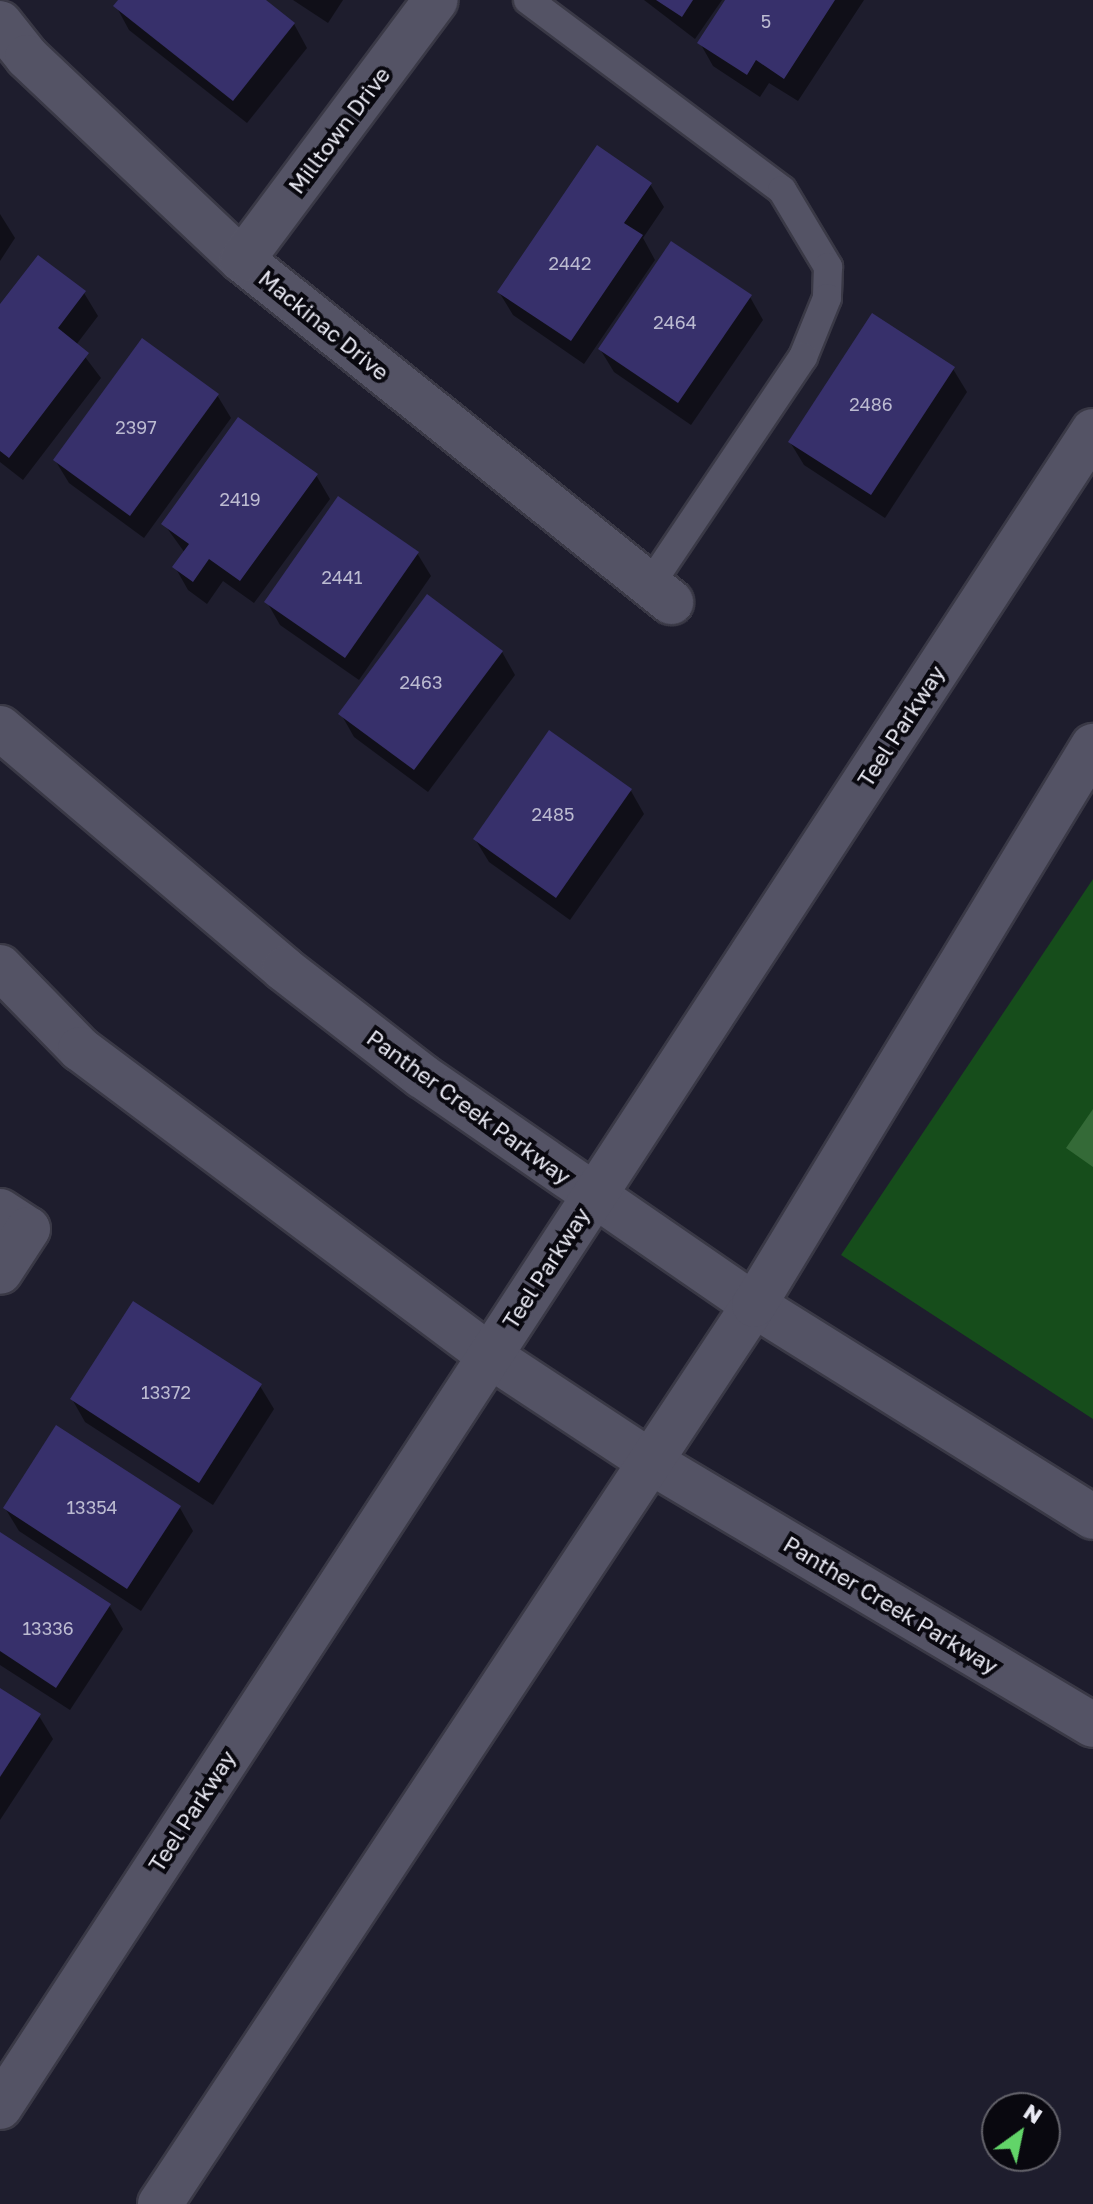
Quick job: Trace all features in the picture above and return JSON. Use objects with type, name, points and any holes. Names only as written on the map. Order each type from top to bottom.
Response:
[{"type":"main road","name":"Milltown Drive","points":[[242,260],[436,0]]},
{"type":"main road","name":"Mackinac Drive","points":[[0,23],[27,57],[242,260],[660,594]]},
{"type":"main road","name":"Teel Parkway","points":[[0,2107],[1093,431]]},
{"type":"main road","name":"Panther Creek Parkway","points":[[0,728],[284,969],[594,1196],[754,1305],[1093,1517]]},
{"type":"main road","points":[[160,2204],[754,1305],[1093,746]]},
{"type":"main road","name":"Panther Creek Parkway","points":[[0,967],[80,1049],[490,1356],[651,1462],[1093,1725]]},
{"type":"main road","points":[[0,1272],[14,1220]]},
{"type":"lane","points":[[528,0],[782,190],[828,267],[827,298],[803,357],[660,594]]},
{"type":"shaded area","points":[[1093,879],[1093,1419],[841,1255]]},
{"type":"shaded area","points":[[1093,1109],[1093,1167],[1066,1148]]},
{"type":"building","points":[[118,0],[266,0],[295,23],[233,101],[113,6]]},
{"type":"building","points":[[656,0],[693,0],[682,17]]},
{"type":"building","points":[[725,0],[835,0],[784,79],[756,60],[747,75],[697,43]]},
{"type":"building","points":[[597,145],[652,183],[624,223],[643,235],[571,341],[497,292]]},
{"type":"building","points":[[671,241],[752,295],[678,403],[598,349]]},
{"type":"building","points":[[38,255],[86,291],[58,328],[89,353],[9,458],[0,451],[0,304]]},
{"type":"building","points":[[872,313],[955,367],[871,495],[788,442]]},
{"type":"building","points":[[142,338],[219,394],[130,516],[53,460]]},
{"type":"building","points":[[238,417],[318,474],[240,581],[209,559],[193,582],[172,567],[189,544],[161,524]]},
{"type":"building","points":[[338,496],[419,552],[345,658],[264,602]]},
{"type":"building","points":[[427,594],[503,651],[414,770],[338,714]]},
{"type":"building","points":[[549,730],[632,789],[556,898],[473,839]]},
{"type":"building","points":[[133,1301],[262,1384],[199,1483],[70,1399]]},
{"type":"building","points":[[56,1425],[181,1506],[127,1589],[3,1508]]},
{"type":"building","points":[[0,1532],[111,1604],[56,1688],[0,1651]]},
{"type":"building","points":[[0,1688],[41,1714],[0,1777]]}]
